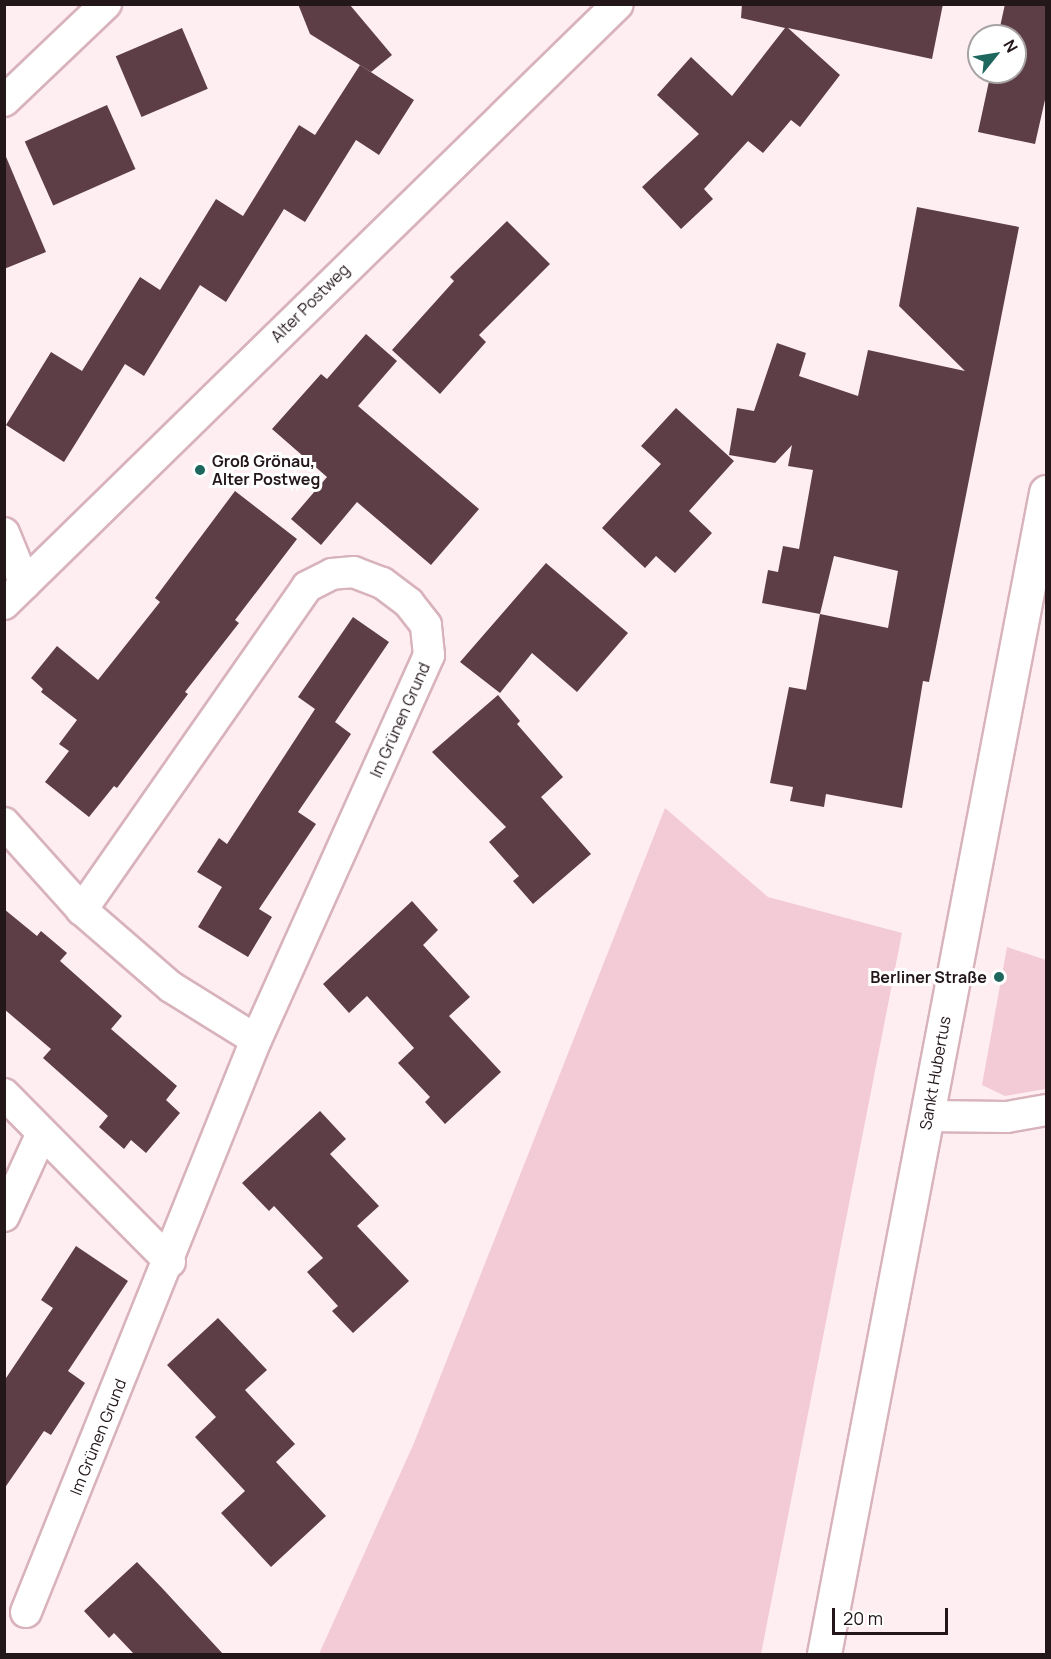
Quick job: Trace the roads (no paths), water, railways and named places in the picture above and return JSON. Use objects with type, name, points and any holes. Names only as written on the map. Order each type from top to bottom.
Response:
[{"type":"main road","name":"Sankt Hubertus","points":[[824,1654],[1046,499]]},
{"type":"street","points":[[4,101],[106,4]]},
{"type":"street","name":"Alter Postweg","points":[[15,594],[618,4]]},
{"type":"street","points":[[4,532],[15,594]]},
{"type":"street","name":"Im Grünen Grund","points":[[26,1612],[170,1262],[256,1040],[429,655],[426,625],[396,592],[354,572],[332,574],[308,587],[82,910]]},
{"type":"street","points":[[4,823],[82,910],[171,987],[256,1040]]},
{"type":"street","points":[[4,1094],[170,1262]]},
{"type":"street","points":[[927,1116],[1007,1117],[1047,1110]]},
{"type":"street","points":[[4,1216],[42,1133]]},
{"type":"place","name":"Groß Grönau, Alter Postweg","points":[[200,470]]},
{"type":"place","name":"Berliner Straße","points":[[999,977]]}]
